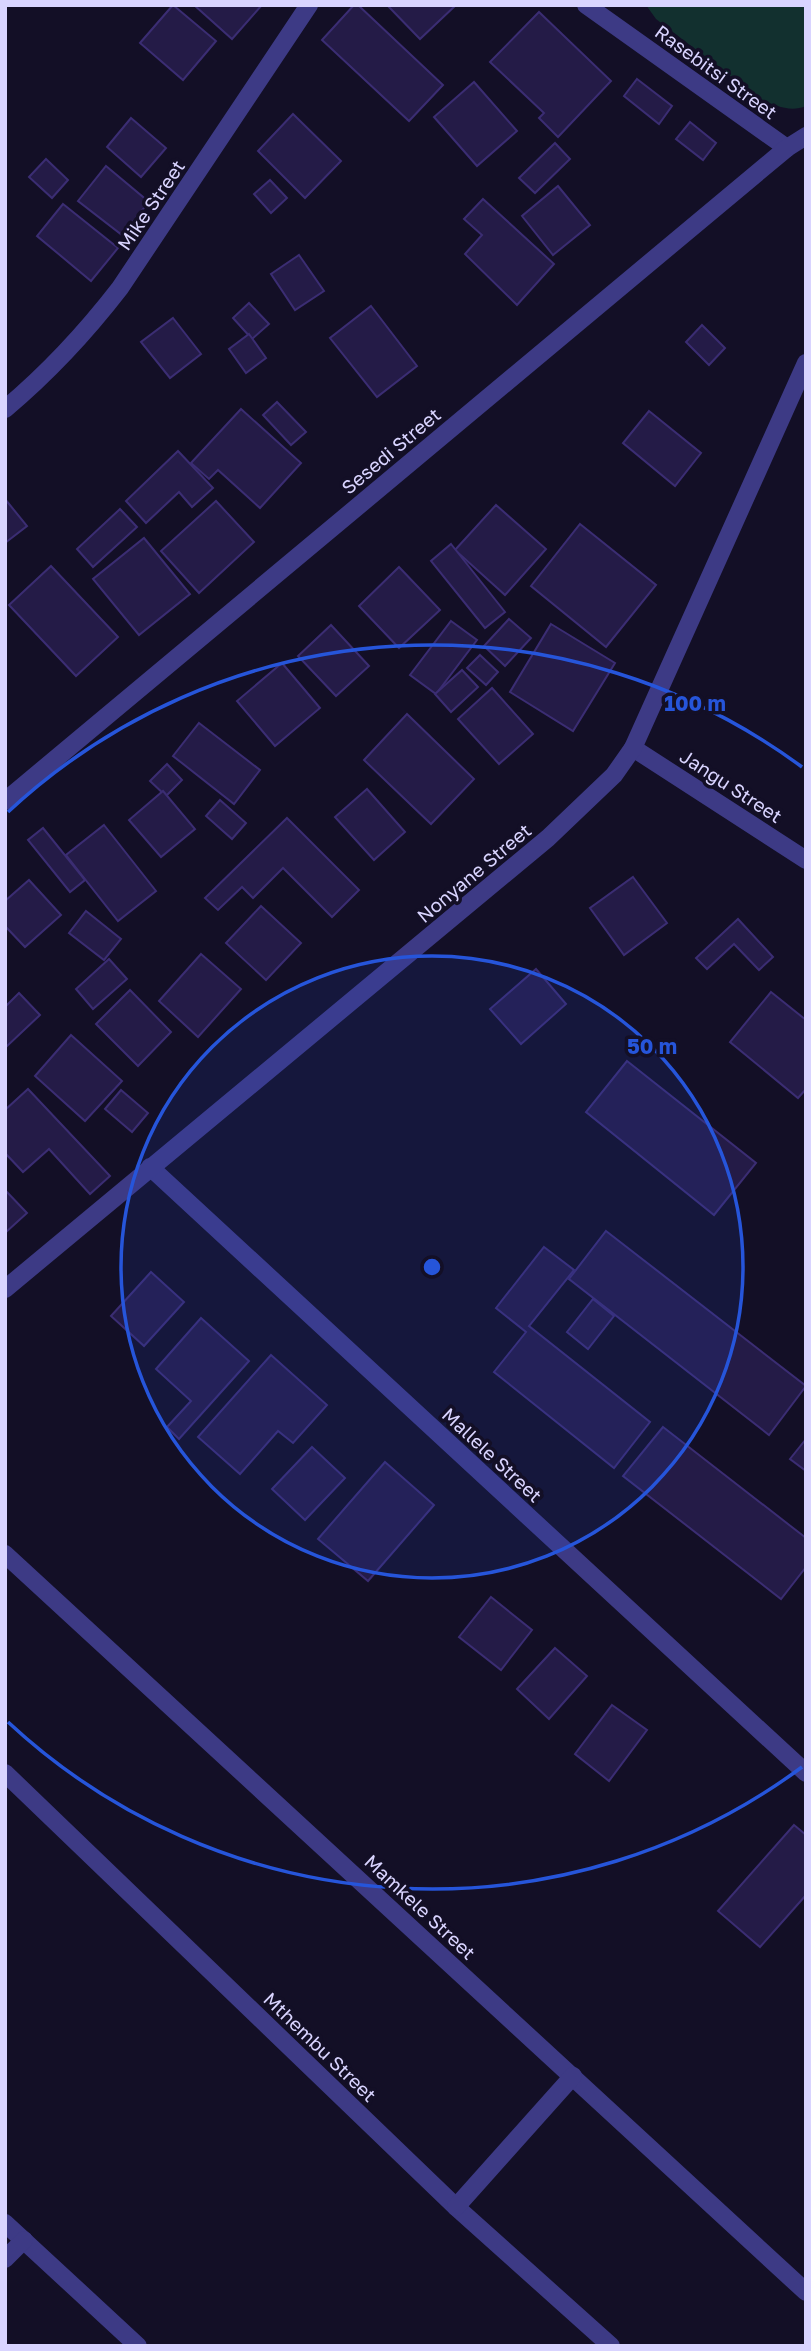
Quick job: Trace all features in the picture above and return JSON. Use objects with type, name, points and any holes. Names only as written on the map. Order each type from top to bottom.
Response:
[{"type":"street","name":"Mike Street","points":[[5,409],[75,341],[120,288],[309,5]]},
{"type":"street","name":"Rasebitsi Street","points":[[586,5],[787,148]]},
{"type":"street","name":"Sesedi Street","points":[[5,801],[787,148],[806,136]]},
{"type":"street","name":"Nonyane Street","points":[[5,1289],[548,838],[614,775],[633,748],[806,363]]},
{"type":"street","name":"Jangu Street","points":[[633,748],[806,860]]},
{"type":"street","name":"Mallele Street","points":[[150,1167],[806,1773]]},
{"type":"street","name":"Mamkele Street","points":[[5,1554],[806,2292]]},
{"type":"street","name":"Mthembu Street","points":[[5,1773],[456,2207],[611,2346]]},
{"type":"street","points":[[456,2207],[573,2076]]},
{"type":"street","points":[[5,2223],[138,2346]]},
{"type":"street","points":[[5,2259],[24,2239]]},
{"type":"green space","points":[[646,5],[806,5],[806,106],[788,108],[760,99],[656,19]]},
{"type":"building","points":[[173,5],[216,41],[183,80],[140,43]]},
{"type":"building","points":[[194,5],[262,5],[232,39]]},
{"type":"building","points":[[354,5],[358,5],[443,85],[409,121],[322,40]]},
{"type":"building","points":[[387,5],[456,5],[420,39]]},
{"type":"building","points":[[539,12],[611,81],[558,137],[539,118],[544,113],[490,62]]},
{"type":"building","points":[[637,79],[672,106],[659,124],[624,96]]},
{"type":"building","points":[[474,82],[517,131],[477,166],[434,117]]},
{"type":"building","points":[[293,114],[341,161],[305,198],[258,151]]},
{"type":"building","points":[[131,118],[166,148],[141,177],[107,147]]},
{"type":"building","points":[[690,122],[716,143],[703,160],[676,139]]},
{"type":"building","points":[[555,143],[570,159],[535,193],[519,178]]},
{"type":"building","points":[[46,159],[68,180],[52,198],[29,177]]},
{"type":"building","points":[[106,166],[149,202],[122,235],[78,201]]},
{"type":"building","points":[[270,180],[287,198],[271,213],[254,194]]},
{"type":"building","points":[[558,186],[590,225],[553,255],[522,216]]},
{"type":"building","points":[[483,199],[554,264],[517,305],[465,254],[482,235],[464,219]]},
{"type":"building","points":[[63,204],[118,248],[91,281],[37,236]]},
{"type":"building","points":[[299,255],[324,291],[295,310],[271,274]]},
{"type":"building","points":[[249,303],[269,324],[252,339],[233,318]]},
{"type":"building","points":[[371,306],[417,366],[377,397],[330,338]]},
{"type":"building","points":[[173,318],[201,354],[170,378],[141,342]]},
{"type":"building","points":[[702,325],[725,348],[709,365],[686,342]]},
{"type":"building","points":[[249,334],[266,358],[246,373],[229,349]]},
{"type":"building","points":[[277,402],[306,432],[291,445],[263,415]]},
{"type":"building","points":[[241,409],[301,463],[260,508],[218,470],[209,479],[191,463]]},
{"type":"building","points":[[649,411],[701,453],[675,486],[623,443]]},
{"type":"building","points":[[178,451],[213,488],[192,507],[179,492],[146,523],[126,501]]},
{"type":"building","points":[[5,499],[27,526],[5,543]]},
{"type":"building","points":[[216,501],[254,542],[199,593],[161,551]]},
{"type":"building","points":[[496,505],[546,549],[505,595],[455,550]]},
{"type":"building","points":[[120,509],[137,527],[93,567],[77,549]]},
{"type":"building","points":[[580,524],[656,585],[606,647],[531,586]]},
{"type":"building","points":[[144,538],[190,594],[139,635],[93,579]]},
{"type":"building","points":[[451,544],[505,612],[485,628],[431,561]]},
{"type":"building","points":[[51,566],[118,637],[76,676],[9,605]]},
{"type":"building","points":[[399,567],[440,610],[399,648],[359,606]]},
{"type":"building","points":[[509,619],[531,638],[505,666],[484,646]]},
{"type":"building","points":[[451,621],[477,640],[436,694],[410,675]]},
{"type":"building","points":[[551,624],[615,663],[573,731],[510,692]]},
{"type":"building","points":[[331,625],[369,666],[336,696],[298,656]]},
{"type":"building","points":[[480,655],[498,672],[486,685],[467,668]]},
{"type":"building","points":[[282,663],[320,708],[275,746],[237,701]]},
{"type":"building","points":[[462,670],[478,687],[451,712],[435,694]]},
{"type":"building","points":[[492,688],[533,734],[499,764],[458,719]]},
{"type":"building","points":[[407,714],[474,779],[431,824],[364,760]]},
{"type":"building","points":[[199,723],[260,770],[234,804],[173,756]]},
{"type":"building","points":[[167,764],[182,780],[166,796],[150,781]]},
{"type":"building","points":[[367,789],[405,832],[374,860],[335,817]]},
{"type":"building","points":[[163,791],[195,829],[161,857],[129,820]]},
{"type":"building","points":[[220,800],[246,823],[232,839],[206,816]]},
{"type":"building","points":[[287,818],[359,890],[332,917],[283,868],[253,898],[242,887],[218,910],[205,898]]},
{"type":"building","points":[[104,825],[156,891],[118,921],[66,855]]},
{"type":"building","points":[[43,828],[85,880],[70,892],[28,840]]},
{"type":"building","points":[[633,877],[667,923],[624,955],[590,908]]},
{"type":"building","points":[[29,880],[61,915],[25,947],[5,926],[5,901]]},
{"type":"building","points":[[261,906],[301,943],[266,980],[226,943]]},
{"type":"building","points":[[86,911],[121,939],[104,960],[69,933]]},
{"type":"building","points":[[738,919],[773,957],[759,970],[734,944],[707,969],[696,958]]},
{"type":"building","points":[[201,954],[241,989],[198,1037],[159,1001]]},
{"type":"building","points":[[109,959],[127,979],[93,1009],[76,989]]},
{"type":"building","points":[[536,969],[566,1004],[521,1044],[490,1009]]},
{"type":"building","points":[[130,990],[171,1032],[138,1066],[96,1024]]},
{"type":"building","points":[[771,992],[806,1020],[806,1089],[798,1098],[730,1042]]},
{"type":"building","points":[[19,993],[40,1015],[5,1048],[5,1007]]},
{"type":"building","points":[[71,1035],[122,1081],[85,1121],[35,1076]]},
{"type":"building","points":[[627,1061],[756,1163],[714,1215],[586,1112]]},
{"type":"building","points":[[28,1089],[110,1176],[90,1194],[49,1149],[23,1172],[5,1153],[5,1110]]},
{"type":"building","points":[[121,1090],[148,1113],[132,1132],[105,1109]]},
{"type":"building","points":[[5,1190],[27,1213],[5,1233]]},
{"type":"building","points":[[606,1231],[806,1386],[769,1435],[569,1279]]},
{"type":"building","points":[[544,1247],[574,1270],[529,1326],[650,1422],[614,1468],[494,1372],[526,1332],[496,1308]]},
{"type":"building","points":[[151,1272],[184,1302],[144,1346],[111,1316]]},
{"type":"building","points":[[593,1299],[614,1316],[588,1349],[567,1332]]},
{"type":"building","points":[[201,1318],[249,1361],[179,1439],[167,1427],[191,1401],[156,1369]]},
{"type":"building","points":[[271,1355],[327,1405],[293,1443],[278,1431],[240,1474],[198,1437]]},
{"type":"building","points":[[663,1427],[806,1538],[806,1567],[781,1599],[623,1476]]},
{"type":"building","points":[[806,1439],[806,1471],[790,1459]]},
{"type":"building","points":[[312,1447],[345,1478],[305,1520],[272,1489]]},
{"type":"building","points":[[385,1462],[434,1505],[368,1581],[318,1539]]},
{"type":"building","points":[[491,1597],[532,1630],[501,1670],[459,1637]]},
{"type":"building","points":[[555,1648],[587,1676],[549,1719],[517,1689]]},
{"type":"building","points":[[612,1705],[647,1730],[609,1781],[575,1754]]},
{"type":"building","points":[[794,1825],[806,1835],[806,1895],[760,1947],[718,1911]]}]
